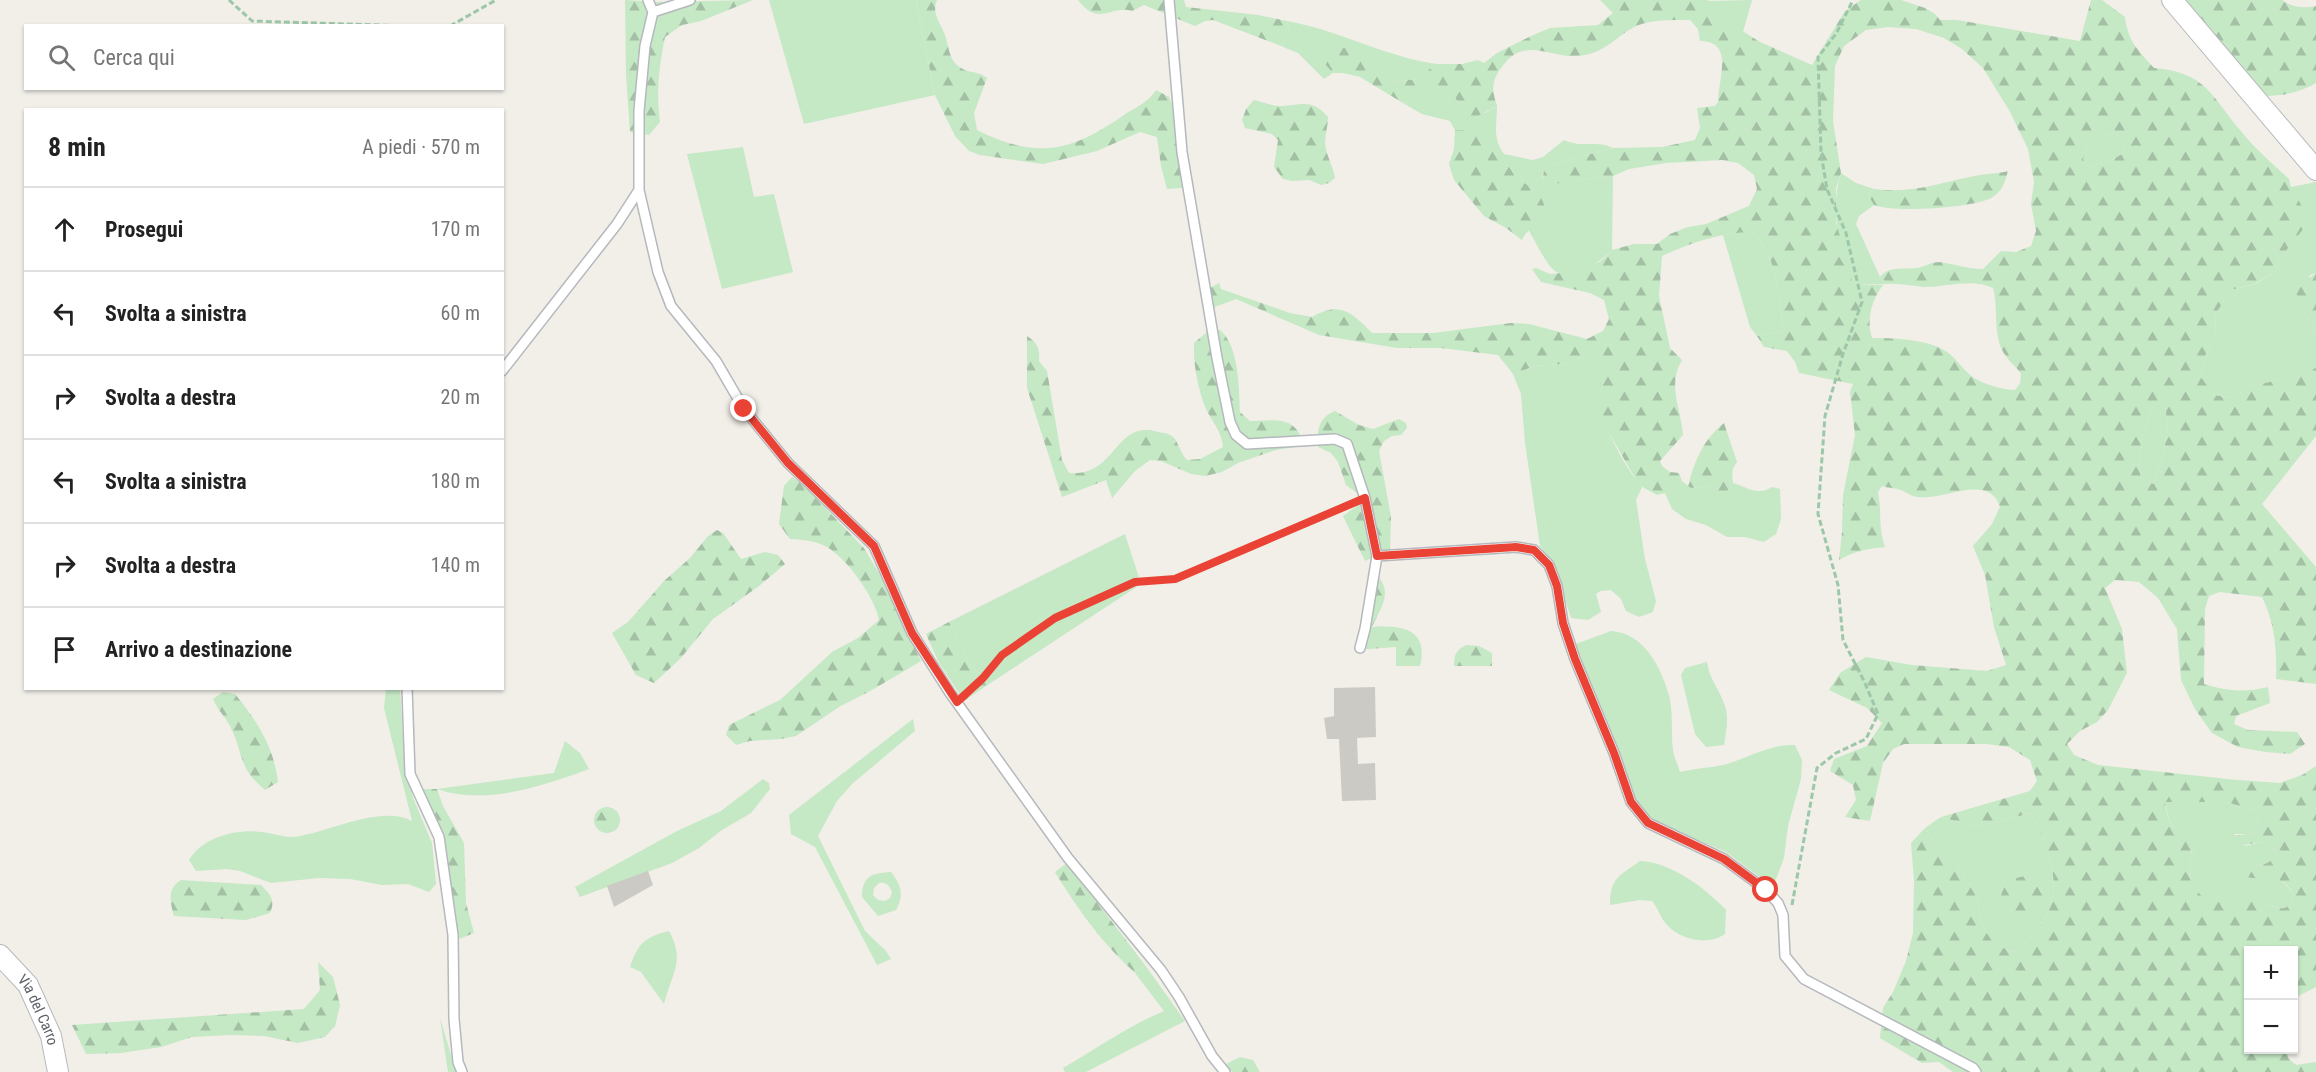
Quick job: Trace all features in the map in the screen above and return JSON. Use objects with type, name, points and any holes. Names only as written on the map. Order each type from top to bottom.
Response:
[{"type":"street","points":[[2172,0],[2316,170]]},
{"type":"street","name":"Via del Carro","points":[[0,955],[28,985],[51,1036],[58,1072]]},
{"type":"lane","points":[[648,0],[652,12],[645,46],[639,111],[639,190],[658,272],[671,306],[716,361],[744,409],[788,463],[874,546],[912,633],[957,702],[1068,858],[1161,970],[1212,1056],[1225,1072]]},
{"type":"lane","points":[[652,12],[690,0]]},
{"type":"lane","points":[[1169,0],[1182,152],[1230,422],[1236,435],[1247,444],[1335,439],[1347,444],[1365,498],[1377,556],[1360,648]]},
{"type":"lane","points":[[504,368],[617,224],[639,190]]},
{"type":"lane","points":[[1377,556],[1516,547],[1534,550],[1549,565],[1557,586],[1563,623],[1575,659],[1614,753],[1631,802],[1648,823],[1724,859],[1766,890],[1778,903],[1783,915],[1785,956],[1804,979],[1976,1072]]},
{"type":"lane","points":[[407,690],[410,774],[439,837],[441,848],[453,935],[454,1019],[458,1062],[462,1072]]},
{"type":"path","points":[[230,0],[252,21],[347,24]]},
{"type":"path","points":[[454,24],[496,0]]},
{"type":"path","points":[[1783,915],[1794,902],[1817,768],[1836,753],[1866,740],[1878,714],[1864,681],[1842,640],[1838,585],[1818,514],[1825,416],[1843,354],[1862,302],[1846,233],[1825,180],[1821,153],[1818,57],[1836,34],[1853,0]]},
{"type":"path","points":[[957,702],[983,678],[1002,655],[1055,618],[1135,582],[1175,579],[1365,498]]},
{"type":"green space","points":[[625,0],[658,2],[753,0],[701,21],[682,25],[665,37],[659,79],[660,122],[649,135],[630,132],[626,74]]},
{"type":"green space","points":[[769,0],[916,0],[935,95],[804,124]]},
{"type":"green space","points":[[916,0],[937,0],[936,14],[954,62],[964,70],[987,78],[974,113],[977,130],[1018,146],[1053,148],[1070,144],[1105,127],[1146,101],[1156,90],[1169,97],[1174,109],[1183,188],[1167,189],[1157,137],[1140,132],[1097,151],[1043,164],[980,155],[969,151],[955,136],[935,95]]},
{"type":"green space","points":[[1078,0],[1184,0],[1186,7],[1258,15],[1287,21],[1290,32],[1281,46],[1213,20],[1195,26],[1144,5],[1132,11],[1092,13]]},
{"type":"green space","points":[[1600,0],[1708,0],[1718,16],[1760,42],[1812,65],[1845,11],[1861,0],[1901,0],[1925,8],[1940,20],[1957,20],[2080,41],[2091,0],[2102,0],[2125,17],[2131,39],[2154,68],[2185,75],[2205,87],[2251,143],[2289,179],[2304,210],[2304,228],[2281,257],[2275,271],[2254,284],[2231,290],[2215,315],[2216,334],[2206,354],[2201,377],[2214,395],[2232,398],[2250,387],[2316,368],[2316,436],[2262,504],[2316,567],[2316,684],[2276,679],[2274,637],[2270,617],[2262,597],[2220,592],[2209,596],[2205,609],[2204,684],[2236,690],[2268,687],[2270,703],[2236,716],[2234,724],[2248,730],[2297,732],[2305,744],[2290,754],[2265,752],[2238,747],[2212,733],[2195,709],[2181,680],[2177,629],[2158,598],[2139,582],[2115,580],[2105,588],[2122,629],[2127,673],[2108,710],[2097,722],[2080,731],[2067,744],[2074,755],[2098,765],[2237,780],[2280,783],[2302,775],[2316,766],[2316,987],[2298,997],[2298,946],[2244,946],[2244,1054],[2287,1054],[2296,1065],[2316,1062],[2316,1072],[1953,1072],[1939,1062],[1922,1063],[1880,1038],[1883,1008],[1893,992],[1906,961],[1913,933],[1914,881],[1911,843],[1925,828],[1958,866],[1977,898],[1981,924],[1994,944],[2013,952],[2025,944],[2040,927],[2048,913],[2052,899],[2054,884],[2049,855],[2031,813],[1976,827],[1941,817],[2030,791],[2037,781],[2030,760],[2009,747],[1986,744],[1904,744],[1893,749],[1883,763],[1870,821],[1845,817],[1856,800],[1853,785],[1830,771],[1834,759],[1867,746],[1882,723],[1867,708],[1829,690],[1840,673],[1866,657],[1912,665],[1987,671],[2006,665],[1994,627],[1985,575],[1973,546],[1992,524],[2000,507],[1994,497],[1986,491],[1964,490],[1918,497],[1882,486],[1878,492],[1885,547],[1850,554],[1839,560],[1843,495],[1855,435],[1850,392],[1853,384],[1799,373],[1787,351],[1764,347],[1757,336],[1783,331],[1782,319],[1779,292],[1772,265],[1761,242],[1753,232],[1706,239],[1662,256],[1659,296],[1670,348],[1682,360],[1675,388],[1683,435],[1660,461],[1662,466],[1670,472],[1679,473],[1682,481],[1675,491],[1657,495],[1639,485],[1609,433],[1600,414],[1598,395],[1604,382],[1599,369],[1584,354],[1573,363],[1535,366],[1513,374],[1498,355],[1441,348],[1397,348],[1319,335],[1236,299],[1212,308],[1208,289],[1219,283],[1221,289],[1290,313],[1312,317],[1330,310],[1345,311],[1358,319],[1372,333],[1433,333],[1511,323],[1529,324],[1587,339],[1603,331],[1609,319],[1604,300],[1590,293],[1541,282],[1532,269],[1536,268],[1550,274],[1576,272],[1601,261],[1612,250],[1634,244],[1657,244],[1670,234],[1688,227],[1706,224],[1749,206],[1757,189],[1754,175],[1738,163],[1722,160],[1666,163],[1629,169],[1613,176],[1544,186],[1543,174],[1551,165],[1613,148],[1662,147],[1695,140],[1700,128],[1697,108],[1715,106],[1718,102],[1722,63],[1718,47],[1700,41],[1698,29],[1690,20],[1663,20],[1636,26],[1600,50],[1585,55],[1561,55],[1530,50],[1520,52],[1510,57],[1495,78],[1493,91],[1497,106],[1476,117],[1467,114],[1455,98],[1448,98],[1427,90],[1416,94],[1414,101],[1403,103],[1360,77],[1333,73],[1324,63],[1322,53],[1331,48],[1340,47],[1350,50],[1360,55],[1394,82],[1415,79],[1437,64],[1462,64],[1478,60],[1484,63],[1497,53],[1550,28],[1598,25],[1613,13]],"holes":[[[1888,27],[1916,29],[1944,38],[1962,49],[1983,68],[2009,110],[2028,149],[2034,182],[2031,204],[2036,231],[2031,246],[2016,252],[2001,251],[1983,269],[1937,262],[1916,268],[1894,269],[1880,277],[1887,284],[1924,287],[1968,283],[1993,288],[1999,341],[2002,349],[2021,374],[2020,383],[2015,390],[1994,386],[1974,378],[1949,353],[1930,344],[1872,338],[1871,310],[1883,285],[1853,285],[1836,222],[1836,188],[1841,173],[1833,121],[1835,66],[1844,46],[1866,30]],[[2114,133],[2123,138],[2126,146],[2122,154],[2110,161],[2089,167],[2083,159],[2087,146],[2103,135]],[[2157,403],[2165,405],[2165,445],[2153,484],[2142,481],[2140,451],[2147,419]],[[2165,802],[2227,802],[2258,812],[2260,814],[2255,832],[2237,835],[2226,840],[2228,848],[2260,842],[2273,847],[2277,853],[2270,861],[2258,866],[2244,866],[2238,873],[2245,877],[2283,882],[2294,897],[2290,904],[2279,908],[2238,898],[2213,905],[2206,900],[2196,890],[2191,879],[2191,839],[2171,823]]]},
{"type":"green space","points":[[1752,0],[1743,32],[1718,16],[1708,1]]},
{"type":"green space","points":[[2182,0],[2282,0],[2298,7],[2316,6],[2316,83],[2288,94],[2259,96]]},
{"type":"green space","points":[[1287,21],[1306,25],[1399,56],[1437,64],[1415,79],[1394,82],[1353,51],[1324,63],[1333,73],[1324,79],[1298,53],[1281,46],[1290,32]]},
{"type":"green space","points":[[1422,90],[1455,98],[1467,114],[1485,113],[1497,106],[1497,137],[1504,154],[1533,160],[1543,157],[1564,140],[1577,144],[1607,145],[1613,148],[1551,165],[1542,175],[1544,185],[1613,176],[1612,250],[1601,260],[1577,273],[1562,274],[1555,271],[1527,228],[1536,223],[1539,193],[1520,180],[1494,149],[1472,130],[1455,130],[1450,121],[1422,114],[1403,103],[1414,101],[1416,94]]},
{"type":"green space","points":[[1254,100],[1278,106],[1305,104],[1322,111],[1328,117],[1325,143],[1335,178],[1321,185],[1309,180],[1283,179],[1274,167],[1278,140],[1272,134],[1245,128],[1242,120],[1246,109]]},
{"type":"green space","points":[[1455,130],[1472,130],[1483,135],[1520,180],[1539,193],[1546,209],[1522,240],[1484,216],[1454,180],[1449,164],[1454,149]]},
{"type":"green space","points":[[2114,133],[2123,138],[2126,146],[2122,154],[2110,161],[2089,167],[2083,159],[2087,146],[2103,135]]},
{"type":"green space","points":[[743,147],[754,197],[774,194],[793,272],[722,289],[687,154]]},
{"type":"green space","points":[[2008,171],[1998,193],[1982,202],[1951,207],[1898,209],[1874,205],[1868,195],[1874,189],[1915,189]]},
{"type":"green space","points":[[1841,173],[1856,183],[1874,189],[1868,195],[1874,205],[1859,216],[1856,224],[1880,277],[1887,284],[1853,285],[1840,244],[1836,215]]},
{"type":"green space","points":[[2316,182],[2316,273],[2310,275],[2301,308],[2316,331],[2316,368],[2250,387],[2232,398],[2214,395],[2201,377],[2206,354],[2216,334],[2215,315],[2231,290],[2255,284],[2275,271],[2281,257],[2293,242],[2291,187]]},
{"type":"green space","points":[[1753,232],[1761,242],[1772,265],[1776,278],[1783,331],[1757,336],[1750,327],[1723,235]]},
{"type":"green space","points":[[2316,273],[2316,331],[2301,308],[2295,289]]},
{"type":"green space","points":[[1220,330],[1231,346],[1234,356],[1240,412],[1250,421],[1271,420],[1291,424],[1300,435],[1296,447],[1276,450],[1238,463],[1222,472],[1205,476],[1191,474],[1161,461],[1150,460],[1135,471],[1112,498],[1106,480],[1062,497],[1027,388],[1027,336],[1038,347],[1039,361],[1047,371],[1062,460],[1069,473],[1085,472],[1096,467],[1122,441],[1141,430],[1171,436],[1187,460],[1200,459],[1223,447],[1219,432],[1206,409],[1201,394],[1194,351],[1194,343],[1207,332]]},
{"type":"green space","points":[[1584,354],[1599,368],[1604,382],[1599,393],[1599,404],[1607,429],[1621,457],[1642,487],[1636,500],[1645,559],[1656,601],[1653,612],[1639,617],[1626,611],[1621,599],[1611,590],[1600,591],[1596,594],[1601,612],[1588,620],[1571,618],[1554,565],[1540,546],[1525,443],[1521,394],[1513,374],[1535,366],[1573,363]]},
{"type":"green space","points":[[2157,403],[2165,405],[2165,445],[2153,484],[2147,484],[2142,481],[2140,473],[2140,451],[2147,419]]},
{"type":"green space","points":[[1335,411],[1359,425],[1373,429],[1399,419],[1406,423],[1407,428],[1401,435],[1392,436],[1384,441],[1379,451],[1391,517],[1390,550],[1365,561],[1343,516],[1357,506],[1357,493],[1346,485],[1338,462],[1331,453],[1318,447],[1320,425],[1325,417]]},
{"type":"green space","points":[[1724,423],[1737,462],[1732,475],[1733,483],[1728,489],[1728,502],[1724,505],[1712,486],[1691,488],[1688,486],[1701,451],[1710,436]]},
{"type":"green space","points":[[792,477],[802,484],[864,548],[887,587],[921,661],[839,707],[796,736],[750,741],[736,745],[726,735],[729,725],[780,700],[832,652],[858,638],[879,620],[866,590],[843,560],[822,545],[790,539],[779,524],[784,486]]},
{"type":"green space","points":[[1682,481],[1691,488],[1712,486],[1728,502],[1728,488],[1733,483],[1757,491],[1772,487],[1780,489],[1781,519],[1776,534],[1764,542],[1745,537],[1727,537],[1706,525],[1686,519],[1672,509],[1665,493],[1675,491]]},
{"type":"green space","points":[[717,530],[723,533],[741,559],[765,552],[778,555],[785,564],[713,619],[680,659],[654,683],[636,675],[612,633],[628,622],[665,580],[690,558],[708,536]]},
{"type":"green space","points":[[1125,534],[1141,584],[989,684],[970,665],[949,622]]},
{"type":"green space","points":[[1371,570],[1383,584],[1385,590],[1383,604],[1372,627],[1393,627],[1411,632],[1421,644],[1420,666],[1396,666],[1396,647],[1355,650]]},
{"type":"green space","points":[[949,622],[970,665],[989,684],[964,701],[938,661],[926,634]]},
{"type":"green space","points":[[1611,631],[1633,638],[1650,654],[1657,665],[1670,699],[1673,750],[1680,772],[1727,764],[1769,749],[1795,745],[1802,760],[1801,779],[1788,826],[1784,858],[1773,887],[1726,852],[1656,822],[1637,807],[1573,645]]},
{"type":"green space","points":[[1466,645],[1479,646],[1492,653],[1492,666],[1454,666],[1456,653]]},
{"type":"green space","points":[[1707,662],[1725,706],[1727,720],[1724,745],[1706,747],[1695,734],[1681,675],[1685,668]]},
{"type":"green space","points":[[386,690],[400,690],[404,756],[413,798],[432,843],[436,884],[429,892],[408,884],[382,885],[350,879],[319,878],[271,883],[240,871],[227,869],[196,871],[189,860],[195,852],[212,840],[232,833],[253,831],[296,837],[372,817],[400,817],[412,821],[384,708]]},
{"type":"green space","points":[[223,692],[235,694],[257,724],[273,757],[278,782],[265,790],[250,775],[230,726],[213,699]]},
{"type":"green space","points":[[913,719],[915,731],[852,784],[837,801],[818,836],[865,931],[891,959],[877,965],[815,847],[791,834],[789,815]]},
{"type":"green space","points":[[565,741],[580,753],[589,769],[553,782],[494,795],[455,794],[437,789],[554,773]]},
{"type":"green space","points":[[763,779],[769,783],[770,789],[751,813],[722,830],[699,848],[672,863],[580,897],[575,887],[677,831],[721,811]]},
{"type":"green space","points":[[420,789],[437,789],[443,806],[464,843],[466,903],[474,933],[459,939],[452,912],[441,838]]},
{"type":"green space","points":[[2165,802],[2227,802],[2258,812],[2260,814],[2255,832],[2234,834],[2245,846],[2260,842],[2273,847],[2277,853],[2267,863],[2258,866],[2244,866],[2273,877],[2286,885],[2294,897],[2290,904],[2279,908],[2238,899],[2213,906],[2193,885],[2190,874],[2192,846],[2186,836],[2171,823]]},
{"type":"green space","points":[[607,807],[616,811],[620,820],[616,829],[607,833],[598,829],[594,820],[598,811]]},
{"type":"green space","points":[[2031,813],[2049,855],[2054,884],[2048,913],[2040,927],[2028,941],[2013,952],[1994,944],[1981,924],[1977,898],[1958,866],[1925,828],[1941,817],[1976,827]]},
{"type":"green space","points":[[1640,861],[1652,862],[1675,871],[1708,893],[1726,910],[1725,934],[1711,940],[1687,938],[1665,923],[1652,901],[1640,900],[1610,905],[1614,883],[1626,870]]},
{"type":"green space","points":[[1067,863],[1145,965],[1135,973],[1091,925],[1055,872]]},
{"type":"green space","points":[[891,872],[895,877],[900,886],[901,895],[896,910],[878,916],[862,897],[862,890],[869,877]],"holes":[[[881,883],[887,884],[892,892],[890,898],[885,901],[878,900],[873,895],[874,888]]]},
{"type":"green space","points":[[2040,876],[2045,894],[2038,909],[2028,918],[2009,916],[2001,903],[2002,892],[2008,883],[2018,877]]},
{"type":"green space","points":[[181,880],[261,885],[271,898],[272,908],[270,913],[246,920],[174,916],[172,891]]},
{"type":"green space","points":[[669,931],[674,942],[677,960],[664,1004],[641,972],[630,967],[643,943],[653,936]]},
{"type":"green space","points":[[318,962],[333,977],[340,1005],[335,1026],[325,1037],[298,1043],[264,1036],[192,1037],[161,1047],[121,1053],[86,1054],[72,1025],[304,1009],[320,990]]},
{"type":"green space","points":[[1145,965],[1185,1021],[1086,1072],[1065,1072],[1063,1068],[1164,1011],[1135,973]]},
{"type":"green space","points":[[440,1018],[456,1072],[448,1072]]},
{"type":"green space","points":[[1240,1057],[1253,1060],[1260,1072],[1232,1072],[1226,1064]]},
{"type":"building","points":[[1375,687],[1376,737],[1357,738],[1358,764],[1375,763],[1376,800],[1342,801],[1339,739],[1327,739],[1324,718],[1334,716],[1334,688]]},
{"type":"building","points":[[648,871],[653,885],[614,907],[607,886]]},
{"type":"route","points":[[744,409],[788,463],[874,546],[912,633],[957,702],[983,678],[1002,655],[1055,618],[1135,582],[1175,579],[1365,498],[1377,556],[1516,547],[1534,550],[1549,565],[1557,586],[1563,623],[1575,659],[1614,753],[1631,802],[1648,823],[1724,859],[1766,890]]}]
